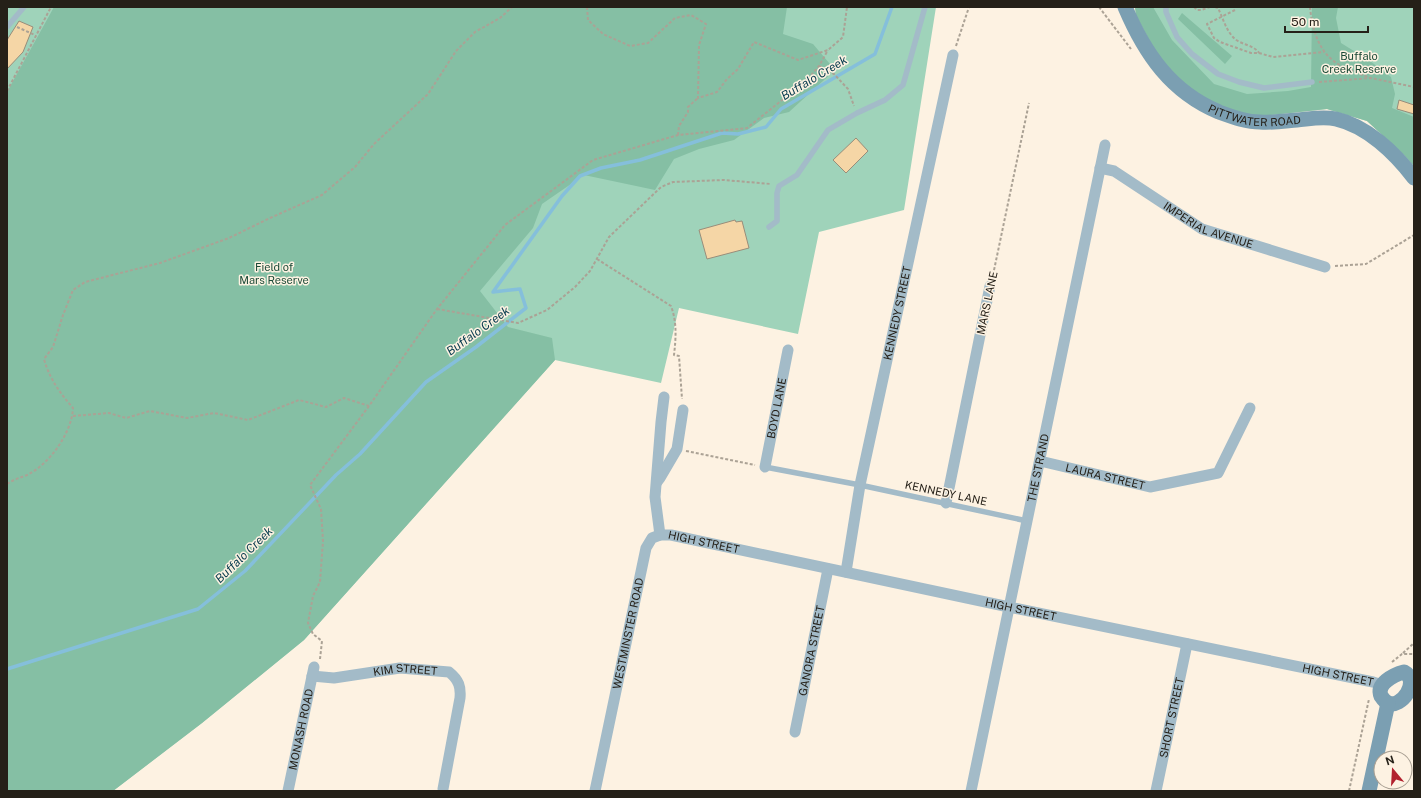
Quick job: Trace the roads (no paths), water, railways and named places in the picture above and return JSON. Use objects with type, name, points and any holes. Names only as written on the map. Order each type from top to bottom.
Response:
[{"type":"main road","name":"PITTWATER ROAD","points":[[1125,7],[1141,41],[1158,67],[1181,89],[1208,108],[1234,118],[1247,121],[1260,122],[1325,117],[1344,121],[1363,130],[1380,142],[1395,156],[1414,178]]},
{"type":"main road","points":[[1411,672],[1414,686],[1413,692],[1397,703],[1392,704],[1383,700],[1380,692],[1382,685],[1397,674],[1411,672]]},
{"type":"main road","points":[[1369,791],[1388,703]]},
{"type":"street","name":"KENNEDY STREET","points":[[846,572],[860,485],[953,55]]},
{"type":"street","name":"THE STRAND","points":[[971,791],[1105,145]]},
{"type":"street","name":"IMPERIAL AVENUE","points":[[1100,168],[1114,170],[1202,229],[1325,267]]},
{"type":"street","name":"MARS LANE","points":[[946,503],[990,286]]},
{"type":"street","name":"BOYD LANE","points":[[765,467],[788,350]]},
{"type":"street","points":[[660,535],[655,497],[664,397]]},
{"type":"street","name":"LAURA STREET","points":[[1040,461],[1150,487],[1218,473],[1250,408]]},
{"type":"street","points":[[656,482],[678,449],[683,410]]},
{"type":"street","name":"HIGH STREET","points":[[660,535],[671,535],[1382,685]]},
{"type":"street","name":"WESTMINSTER ROAD","points":[[595,791],[646,548],[652,538],[660,535]]},
{"type":"street","name":"GANORA STREET","points":[[795,732],[828,569]]},
{"type":"street","name":"SHORT STREET","points":[[1156,791],[1187,644]]},
{"type":"street","name":"KIM STREET","points":[[313,671],[334,678],[400,668],[450,672],[456,677],[460,687],[460,698],[443,789]]},
{"type":"street","name":"MONASH ROAD","points":[[288,791],[313,671]]},
{"type":"lane","points":[[9,25],[24,7]]},
{"type":"lane","points":[[769,227],[777,221],[777,193],[780,186],[797,175],[828,130],[856,113],[884,100],[903,85],[924,7]]},
{"type":"lane","points":[[1166,7],[1166,12],[1177,37],[1192,54],[1218,74],[1239,82],[1264,88],[1312,82]]},
{"type":"lane","points":[[765,467],[860,485]]},
{"type":"lane","name":"KENNEDY LANE","points":[[860,485],[1027,521]]},
{"type":"waterway","name":"Buffalo Creek","points":[[7,669],[198,609],[245,571],[336,475],[360,454],[426,382],[476,347],[526,308],[520,289],[493,292],[562,196],[580,176],[601,168],[640,160],[722,133],[738,134],[766,127],[781,109],[875,54],[892,7]]},
{"type":"park label","name":"Buffalo Creek Reserve","points":[[1359,62]]},
{"type":"park label","name":"Field of Mars Reserve","points":[[274,273]]}]
